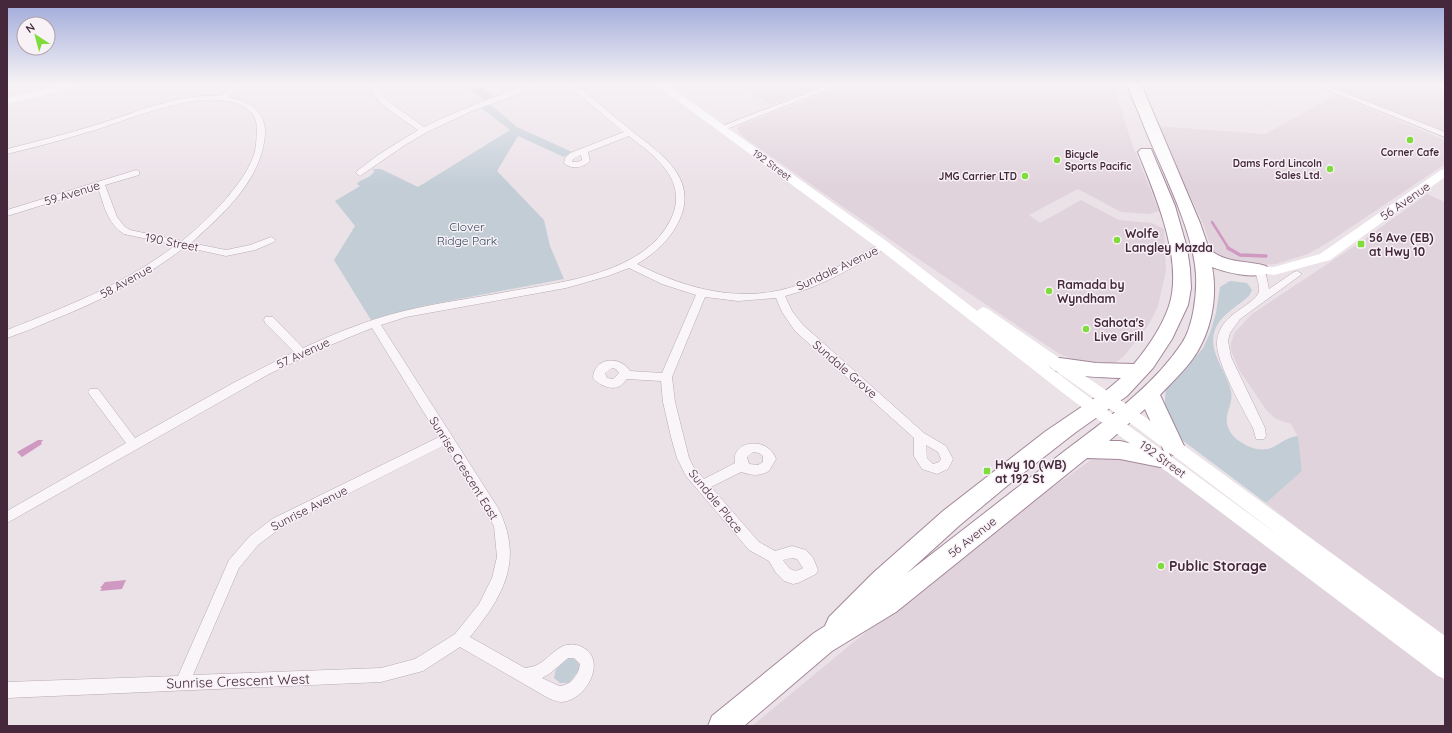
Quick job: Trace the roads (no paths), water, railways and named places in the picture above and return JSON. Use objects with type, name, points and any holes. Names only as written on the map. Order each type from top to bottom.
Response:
[{"type":"highway","name":"56 Avenue","points":[[722,726],[824,642],[872,589],[1025,458],[1122,390],[1138,371],[1172,324],[1179,304],[1183,277],[1179,255],[1164,197],[1134,118]]},
{"type":"highway","name":"56 Avenue","points":[[824,642],[887,604],[1084,449],[1149,394],[1176,365],[1192,344],[1201,317],[1205,283],[1201,251],[1192,223],[1147,118]]},
{"type":"highway","points":[[1201,251],[1209,259],[1261,274]]},
{"type":"highway","points":[[1205,283],[1233,276],[1261,274]]},
{"type":"highway","points":[[1060,365],[1096,370],[1138,371]]},
{"type":"highway","points":[[1084,449],[1166,452],[1149,394]]},
{"type":"main road","name":"192 Street","points":[[707,118],[1166,452],[1445,648]]},
{"type":"main road","name":"56 Avenue","points":[[1261,274],[1297,274],[1317,266],[1325,257],[1445,172]]},
{"type":"main road","name":"192 Street","points":[[884,246],[911,262],[1060,365],[1102,404]]},
{"type":"main road","name":"56 Avenue","points":[[1261,274],[1325,257]]},
{"type":"main road","name":"192 Street","points":[[1166,452],[1233,510],[1445,669]]},
{"type":"street","name":"58 Avenue","points":[[7,152],[123,118]]},
{"type":"street","name":"58 Avenue","points":[[7,334],[120,287],[154,266],[182,245],[230,201],[245,182],[254,166],[260,149],[262,128],[259,118]]},
{"type":"street","points":[[406,118],[423,130]]},
{"type":"street","points":[[360,173],[396,146],[423,130],[448,118]]},
{"type":"street","name":"57 Avenue","points":[[7,517],[258,374],[301,353],[374,324],[405,314],[569,283],[592,277],[629,264],[650,250],[670,231],[678,213],[680,198],[677,182],[669,168],[662,160],[612,118]]},
{"type":"street","points":[[721,128],[747,118]]},
{"type":"street","points":[[1403,118],[1445,135]]},
{"type":"street","points":[[584,152],[630,133]]},
{"type":"street","name":"59 Avenue","points":[[7,213],[136,173]]},
{"type":"street","name":"190 Street","points":[[101,184],[114,221],[120,229],[136,235],[226,253],[252,248],[271,240]]},
{"type":"street","name":"Sundale Avenue","points":[[629,264],[665,283],[701,295],[745,297],[779,294],[813,282],[884,246]]},
{"type":"street","points":[[1259,300],[1264,291],[1261,274]]},
{"type":"street","name":"56 Avenue","points":[[1260,436],[1259,428],[1228,367],[1222,343],[1223,335],[1229,323],[1297,274]]},
{"type":"street","name":"Sundale Grove","points":[[779,294],[788,312],[800,328],[920,436]]},
{"type":"street","name":"Sundale Place","points":[[701,295],[666,377],[669,402],[683,458],[690,472],[754,546],[774,557]]},
{"type":"street","points":[[268,320],[301,353]]},
{"type":"street","name":"Sunrise Crescent East","points":[[374,324],[493,512],[500,526],[504,557],[499,579],[484,609],[460,639]]},
{"type":"street","points":[[624,375],[666,377]]},
{"type":"street","points":[[94,392],[134,445]]},
{"type":"street","name":"Sunrise Avenue","points":[[182,683],[234,564],[244,549],[259,535],[277,523],[446,439]]},
{"type":"street","points":[[702,486],[742,465]]},
{"type":"street","points":[[460,639],[524,676]]},
{"type":"street","name":"Sunrise Crescent West","points":[[7,690],[381,675],[418,666],[460,639]]},
{"type":"waterway","points":[[1212,222],[1229,248]]},
{"type":"waterway","points":[[1229,248],[1240,255],[1266,256]]},
{"type":"place","name":"Corner Cafe","points":[[1410,140]]},
{"type":"place","name":"Bicycle Sports Pacific","points":[[1057,160]]},
{"type":"place","name":"Dams Ford Lincoln Sales Ltd.","points":[[1330,169]]},
{"type":"place","name":"JMG Carrier LTD","points":[[1025,176]]},
{"type":"place","name":"Wolfe Langley Mazda","points":[[1117,240]]},
{"type":"place","name":"56 Ave (EB) at Hwy 10","points":[[1361,244]]},
{"type":"place","name":"Ramada by Wyndham","points":[[1049,291]]},
{"type":"place","name":"Sahota's Live Grill","points":[[1086,329]]},
{"type":"place","name":"Hwy 10 (WB) at 192 St","points":[[987,471]]},
{"type":"place","name":"Public Storage","points":[[1161,566]]},
{"type":"park label","name":"Clover Ridge Park","points":[[467,233]]}]
